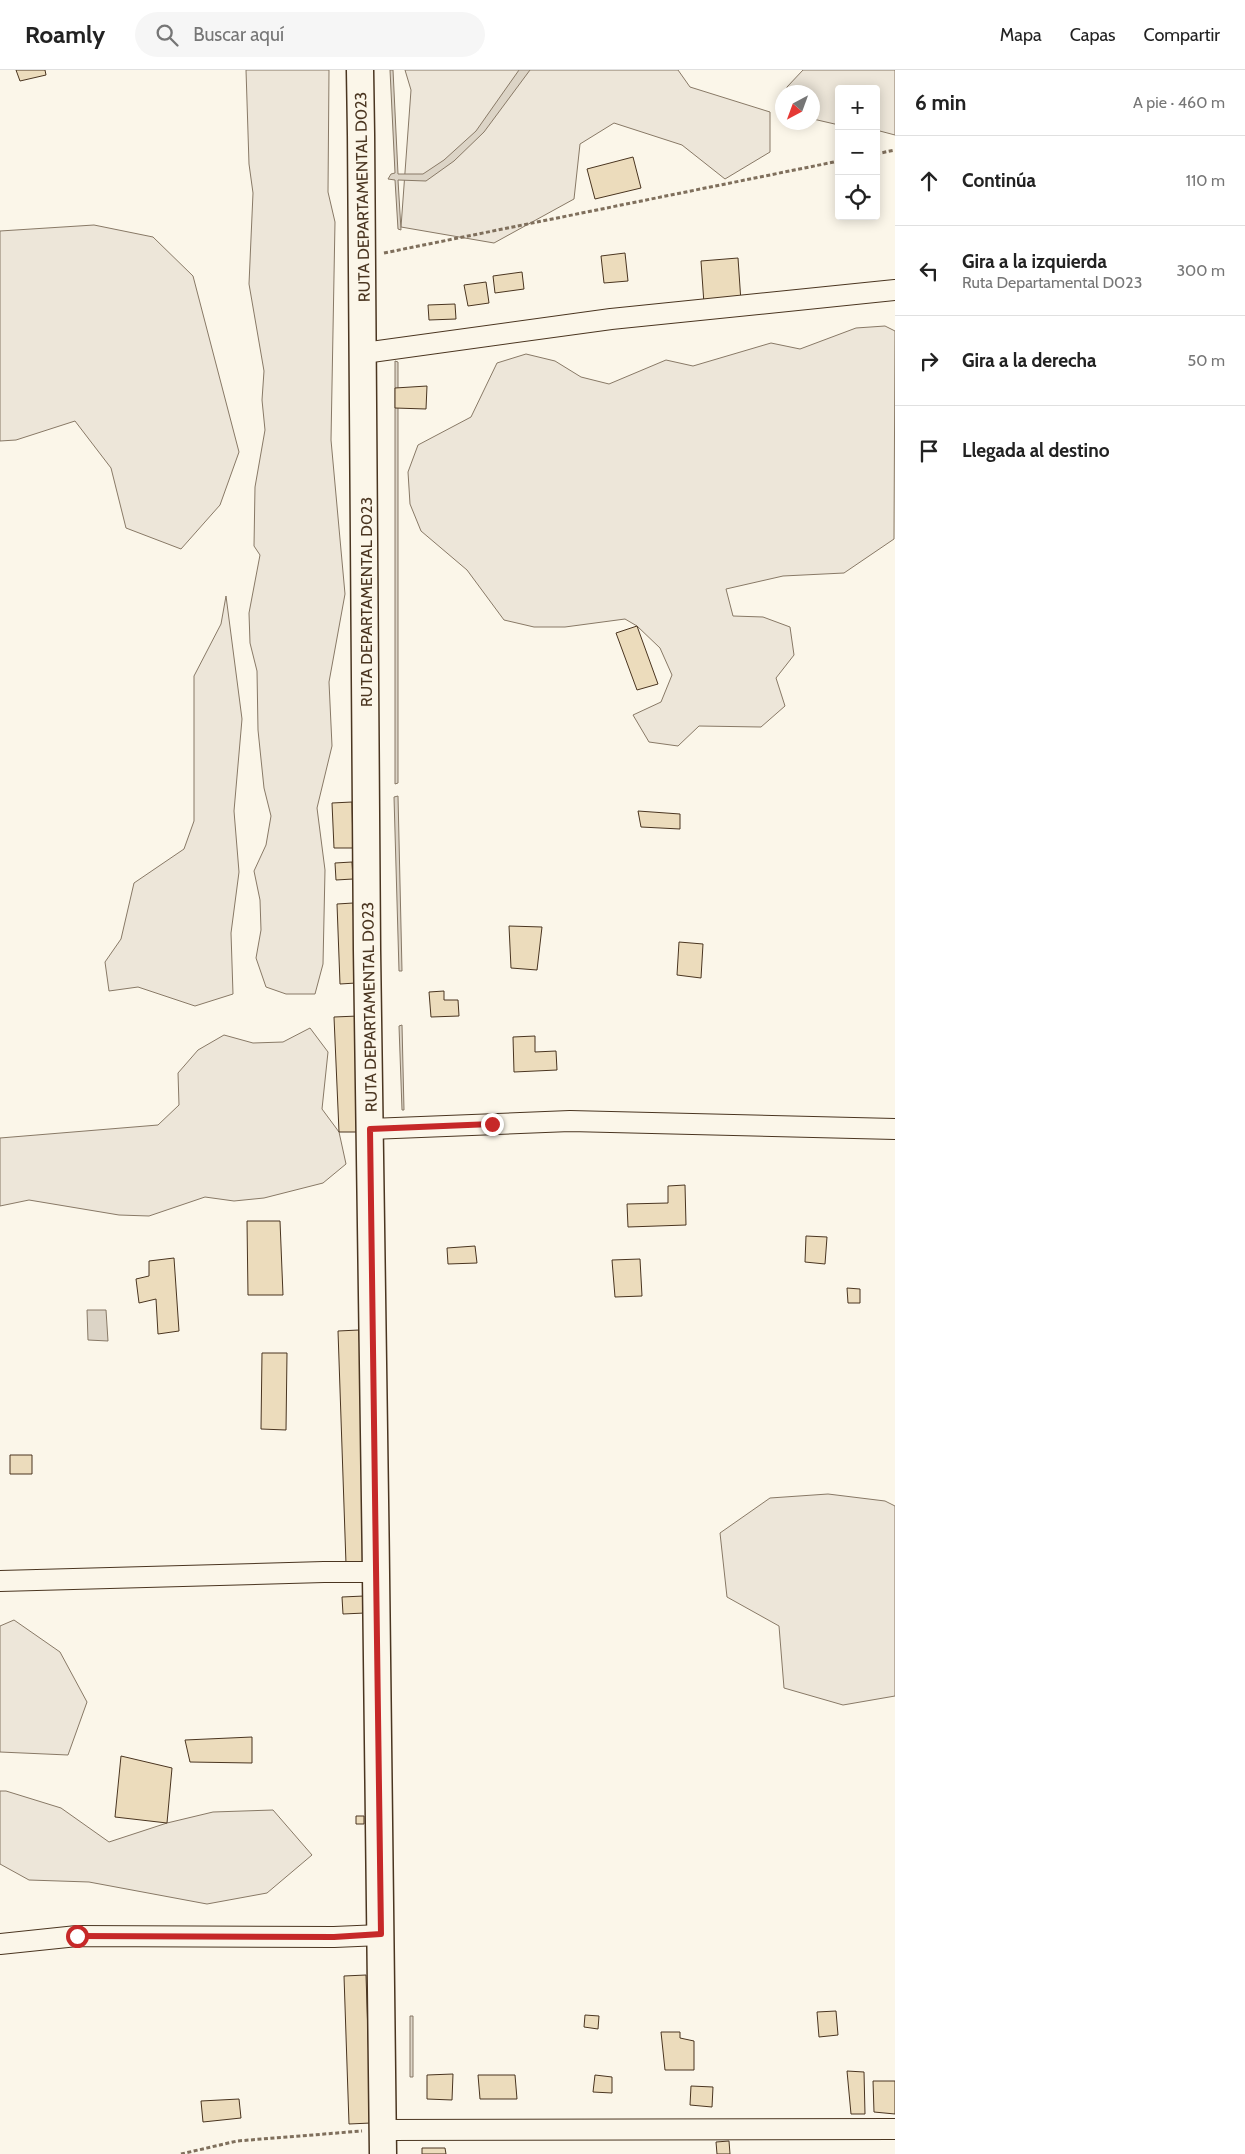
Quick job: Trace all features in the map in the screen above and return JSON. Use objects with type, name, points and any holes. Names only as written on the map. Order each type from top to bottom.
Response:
[{"type":"main road","name":"RUTA DEPARTAMENTAL D023","points":[[360,70],[370,1129],[383,2142]]},
{"type":"street","points":[[364,354],[611,319],[895,290]]},
{"type":"street","points":[[370,1129],[570,1121],[895,1129]]},
{"type":"street","points":[[0,1581],[377,1572]]},
{"type":"street","points":[[0,1944],[77,1936],[334,1937],[381,1934]]},
{"type":"street","points":[[383,2142],[895,2129]]},
{"type":"path","points":[[880,153],[895,150]]},
{"type":"path","points":[[363,258],[835,162]]},
{"type":"path","points":[[181,2154],[237,2141],[383,2142]]},
{"type":"shaded area","points":[[246,70],[329,70],[328,192],[335,222],[331,440],[345,594],[329,682],[332,746],[317,808],[325,870],[323,964],[315,994],[286,994],[266,987],[256,958],[261,930],[260,900],[254,871],[266,845],[271,816],[264,788],[258,730],[257,671],[250,643],[249,613],[260,555],[254,546],[255,487],[265,430],[262,400],[264,371],[249,284],[253,193],[249,164]]},
{"type":"shaded area","points":[[390,70],[393,70],[398,174],[423,174],[444,160],[476,131],[519,70],[530,70],[484,132],[454,161],[426,181],[398,180],[401,230],[398,229],[395,180],[388,179],[391,174],[395,173]]},
{"type":"shaded area","points":[[405,70],[678,70],[690,87],[770,112],[770,152],[725,179],[682,145],[614,123],[580,144],[574,199],[494,243],[401,227],[411,90]]},
{"type":"shaded area","points":[[803,70],[895,70],[895,135],[880,131],[880,85],[835,85],[835,124],[820,121],[820,85],[789,85]]},
{"type":"shaded area","points":[[94,225],[153,237],[193,276],[239,452],[220,505],[181,549],[126,528],[111,468],[75,421],[16,440],[0,441],[0,231]]},
{"type":"shaded area","points":[[885,326],[895,331],[894,539],[844,573],[783,576],[726,589],[733,616],[763,617],[790,627],[794,655],[776,678],[785,706],[761,727],[699,726],[678,746],[649,742],[633,715],[661,702],[672,675],[660,648],[637,626],[625,619],[565,627],[534,627],[504,620],[467,570],[421,531],[410,504],[408,472],[418,445],[471,417],[497,363],[526,354],[555,361],[581,377],[609,384],[666,360],[693,366],[771,343],[800,349],[856,328]]},
{"type":"shaded area","points":[[395,361],[398,362],[398,783],[395,784]]},
{"type":"shaded area","points":[[226,596],[242,719],[234,811],[239,872],[231,933],[233,994],[195,1006],[138,987],[109,991],[105,962],[121,939],[134,883],[184,849],[194,821],[194,676],[221,624]]},
{"type":"shaded area","points":[[398,796],[402,971],[399,971],[394,797]]},
{"type":"shaded area","points":[[402,1025],[404,1110],[402,1110],[399,1026]]},
{"type":"shaded area","points":[[310,1028],[328,1052],[322,1109],[339,1132],[346,1164],[323,1183],[264,1198],[234,1201],[205,1197],[149,1216],[119,1215],[29,1200],[0,1206],[0,1138],[158,1125],[179,1105],[178,1073],[198,1050],[224,1035],[253,1043],[283,1042]]},
{"type":"shaded area","points":[[87,1310],[106,1310],[108,1341],[88,1340]]},
{"type":"shaded area","points":[[828,1494],[885,1501],[895,1506],[895,1696],[843,1705],[784,1688],[779,1626],[727,1597],[720,1533],[770,1498]]},
{"type":"shaded area","points":[[14,1620],[60,1652],[87,1702],[68,1755],[0,1752],[0,1626]]},
{"type":"shaded area","points":[[0,1791],[6,1791],[61,1808],[109,1842],[167,1823],[213,1812],[273,1810],[312,1855],[267,1893],[207,1904],[89,1882],[29,1880],[0,1864]]},
{"type":"shaded area","points":[[410,2016],[413,2016],[413,2077],[410,2077]]},
{"type":"building","points":[[16,70],[45,70],[46,75],[20,81]]},
{"type":"building","points":[[633,157],[641,188],[595,199],[587,169]]},
{"type":"building","points":[[625,253],[628,281],[604,283],[601,256]]},
{"type":"building","points":[[738,258],[741,302],[704,304],[701,261]]},
{"type":"building","points":[[522,272],[524,289],[495,293],[493,276]]},
{"type":"building","points":[[486,282],[489,303],[468,306],[464,285]]},
{"type":"building","points":[[455,304],[456,319],[429,320],[428,305]]},
{"type":"building","points":[[427,386],[426,409],[395,408],[395,388]]},
{"type":"building","points":[[637,626],[658,684],[637,690],[616,633]]},
{"type":"building","points":[[352,802],[353,848],[334,848],[332,803]]},
{"type":"building","points":[[638,811],[680,814],[680,829],[641,827]]},
{"type":"building","points":[[352,862],[353,879],[336,880],[335,863]]},
{"type":"building","points":[[353,903],[356,983],[340,984],[337,904]]},
{"type":"building","points":[[509,926],[542,927],[537,970],[511,968]]},
{"type":"building","points":[[679,942],[703,944],[701,978],[677,975]]},
{"type":"building","points":[[444,991],[444,1000],[458,1000],[459,1016],[431,1017],[429,992]]},
{"type":"building","points":[[358,1016],[363,1132],[339,1132],[334,1017]]},
{"type":"building","points":[[535,1036],[535,1052],[556,1051],[557,1070],[514,1072],[513,1037]]},
{"type":"building","points":[[685,1185],[686,1225],[628,1227],[627,1204],[668,1203],[668,1186]]},
{"type":"building","points":[[247,1221],[280,1221],[283,1295],[248,1295]]},
{"type":"building","points":[[806,1236],[827,1237],[825,1264],[805,1262]]},
{"type":"building","points":[[475,1246],[477,1263],[448,1264],[447,1248]]},
{"type":"building","points":[[174,1258],[179,1331],[158,1334],[156,1299],[139,1303],[136,1279],[149,1276],[149,1261]]},
{"type":"building","points":[[640,1259],[642,1296],[615,1297],[612,1260]]},
{"type":"building","points":[[847,1288],[860,1289],[860,1303],[848,1303]]},
{"type":"building","points":[[359,1330],[368,1563],[346,1564],[338,1331]]},
{"type":"building","points":[[262,1353],[287,1353],[286,1430],[261,1429]]},
{"type":"building","points":[[10,1455],[32,1455],[32,1474],[10,1474]]},
{"type":"building","points":[[364,1596],[365,1613],[343,1614],[342,1597]]},
{"type":"building","points":[[252,1737],[252,1763],[190,1762],[185,1740]]},
{"type":"building","points":[[121,1756],[172,1768],[167,1823],[115,1817]]},
{"type":"building","points":[[356,1816],[364,1816],[364,1824],[356,1824]]},
{"type":"building","points":[[366,1975],[371,2123],[349,2124],[344,1976]]},
{"type":"building","points":[[836,2011],[838,2035],[819,2037],[817,2012]]},
{"type":"building","points":[[585,2015],[599,2016],[598,2029],[584,2027]]},
{"type":"building","points":[[661,2032],[680,2032],[680,2038],[694,2041],[694,2070],[665,2070]]},
{"type":"building","points":[[847,2071],[864,2072],[865,2114],[851,2114]]},
{"type":"building","points":[[453,2074],[452,2100],[427,2099],[427,2075]]},
{"type":"building","points":[[478,2075],[515,2075],[517,2099],[480,2099]]},
{"type":"building","points":[[595,2075],[612,2077],[612,2093],[593,2092]]},
{"type":"building","points":[[873,2081],[895,2081],[895,2114],[874,2112]]},
{"type":"building","points":[[691,2086],[713,2087],[712,2107],[690,2105]]},
{"type":"building","points":[[239,2099],[241,2118],[203,2122],[201,2101]]},
{"type":"building","points":[[729,2141],[730,2154],[717,2154],[716,2142]]},
{"type":"building","points":[[422,2148],[445,2148],[446,2154],[422,2154]]},
{"type":"route","points":[[77,1936],[334,1937],[381,1934],[370,1129],[492,1124]]}]
